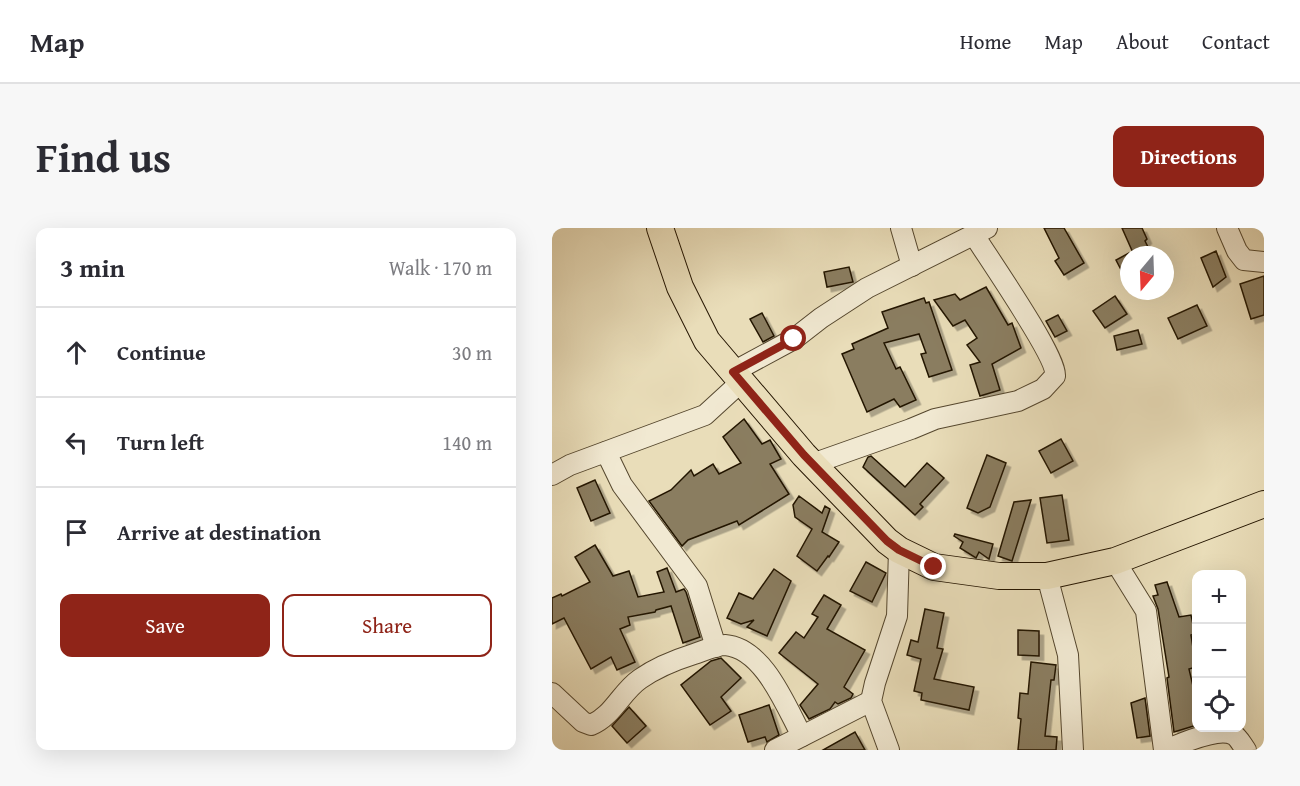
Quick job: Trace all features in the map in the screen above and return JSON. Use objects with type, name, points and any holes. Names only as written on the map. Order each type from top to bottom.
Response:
[{"type":"main road","points":[[660,228],[680,287],[707,341],[812,464],[872,526],[899,550],[934,567],[999,576],[1047,576],[1115,561],[1264,504]]},
{"type":"street","points":[[901,228],[912,266]]},
{"type":"street","points":[[1227,228],[1237,251],[1244,260],[1264,262]]},
{"type":"street","points":[[552,475],[570,465],[705,415],[737,377],[821,318],[867,288],[980,231],[1054,365],[1055,376],[1043,389],[1018,401],[935,419],[812,464]]},
{"type":"street","points":[[606,452],[622,485],[698,586],[716,647]]},
{"type":"street","points":[[889,750],[871,701],[897,616],[899,550]]},
{"type":"street","points":[[1115,561],[1146,611],[1165,750],[1222,731],[1235,736],[1246,750]]},
{"type":"street","points":[[1047,576],[1068,655],[1072,750]]},
{"type":"street","points":[[552,693],[583,722],[591,725],[602,721],[639,680],[670,662],[725,645],[754,658],[772,681],[802,736]]},
{"type":"street","points":[[775,750],[871,701]]},
{"type":"building","points":[[1044,228],[1064,228],[1084,263],[1064,275],[1055,261],[1059,258]]},
{"type":"building","points":[[1122,228],[1142,228],[1148,246],[1130,246]]},
{"type":"building","points":[[1216,251],[1226,277],[1213,287],[1201,258]]},
{"type":"building","points":[[849,267],[853,282],[827,287],[824,272]]},
{"type":"building","points":[[1264,276],[1264,315],[1251,319],[1240,284]]},
{"type":"building","points":[[986,287],[1008,325],[1012,323],[1021,348],[992,364],[1000,390],[980,396],[970,365],[980,362],[967,345],[977,338],[965,320],[953,326],[934,300],[955,294],[960,300]]},
{"type":"building","points":[[1115,296],[1127,314],[1105,328],[1093,311]]},
{"type":"building","points":[[924,298],[926,303],[929,302],[952,370],[929,377],[921,354],[926,353],[919,334],[884,343],[896,369],[900,367],[916,400],[900,407],[894,399],[867,412],[842,354],[854,349],[852,344],[888,328],[882,312]]},
{"type":"building","points":[[1197,305],[1207,326],[1178,339],[1168,318]]},
{"type":"building","points":[[762,313],[774,336],[763,342],[750,319]]},
{"type":"building","points":[[1058,315],[1067,331],[1055,337],[1046,321]]},
{"type":"building","points":[[1138,330],[1142,344],[1117,350],[1114,336]]},
{"type":"building","points":[[744,419],[762,444],[770,440],[781,459],[770,464],[789,494],[739,525],[737,521],[688,540],[682,546],[649,501],[671,490],[691,470],[694,476],[713,464],[719,474],[741,463],[723,437]]},
{"type":"building","points":[[1061,439],[1073,461],[1051,473],[1039,451]]},
{"type":"building","points":[[987,455],[1006,463],[990,507],[978,513],[967,508]]},
{"type":"building","points":[[871,456],[905,487],[927,463],[944,478],[920,504],[923,507],[915,515],[863,467],[868,457]]},
{"type":"building","points":[[595,480],[610,513],[591,521],[577,488]]},
{"type":"building","points":[[1062,495],[1069,540],[1047,543],[1040,498]]},
{"type":"building","points":[[799,496],[822,513],[825,506],[830,509],[822,532],[839,542],[817,571],[797,556],[812,529],[795,517],[793,505]]},
{"type":"building","points":[[1031,500],[1012,561],[998,556],[1014,502]]},
{"type":"building","points":[[955,534],[993,544],[989,559],[979,552],[976,558],[960,548],[963,542],[954,536]]},
{"type":"building","points":[[595,545],[613,576],[629,571],[638,597],[664,592],[657,572],[667,568],[676,592],[684,589],[686,592],[700,637],[683,643],[671,606],[655,612],[628,617],[630,625],[620,629],[635,662],[617,670],[611,657],[591,669],[564,618],[552,624],[552,598],[561,594],[562,596],[590,582],[575,557]]},
{"type":"building","points":[[866,562],[886,573],[872,602],[850,591]]},
{"type":"building","points":[[774,569],[791,581],[767,636],[747,627],[754,620],[741,624],[727,618],[739,593],[753,599]]},
{"type":"building","points":[[1167,582],[1179,617],[1191,615],[1192,620],[1192,668],[1189,669],[1192,682],[1192,727],[1174,732],[1167,678],[1169,677],[1158,609],[1153,596],[1158,595],[1155,585]]},
{"type":"building","points":[[824,595],[841,605],[827,629],[865,650],[844,687],[853,694],[851,698],[838,704],[835,702],[830,709],[809,719],[800,705],[818,684],[779,653],[796,632],[804,638],[818,617],[812,614]]},
{"type":"building","points":[[925,609],[944,613],[937,648],[943,649],[934,679],[974,687],[969,710],[921,700],[922,693],[914,691],[921,659],[907,655],[911,640],[918,642]]},
{"type":"building","points":[[1018,630],[1039,631],[1039,656],[1018,655]]},
{"type":"building","points":[[721,658],[741,678],[721,697],[731,711],[710,725],[681,685],[711,661]]},
{"type":"building","points":[[1031,662],[1056,665],[1054,680],[1051,680],[1045,736],[1057,737],[1056,750],[1018,750],[1021,719],[1018,718],[1020,693],[1028,694]]},
{"type":"building","points":[[1145,698],[1150,736],[1137,738],[1131,703]]},
{"type":"building","points":[[769,705],[779,735],[767,742],[765,737],[748,742],[739,715]]},
{"type":"building","points":[[629,707],[646,726],[627,743],[612,726]]},
{"type":"building","points":[[855,732],[865,750],[823,750]]},
{"type":"route","points":[[794,339],[733,372],[804,455],[887,541],[899,550],[934,567]]}]
